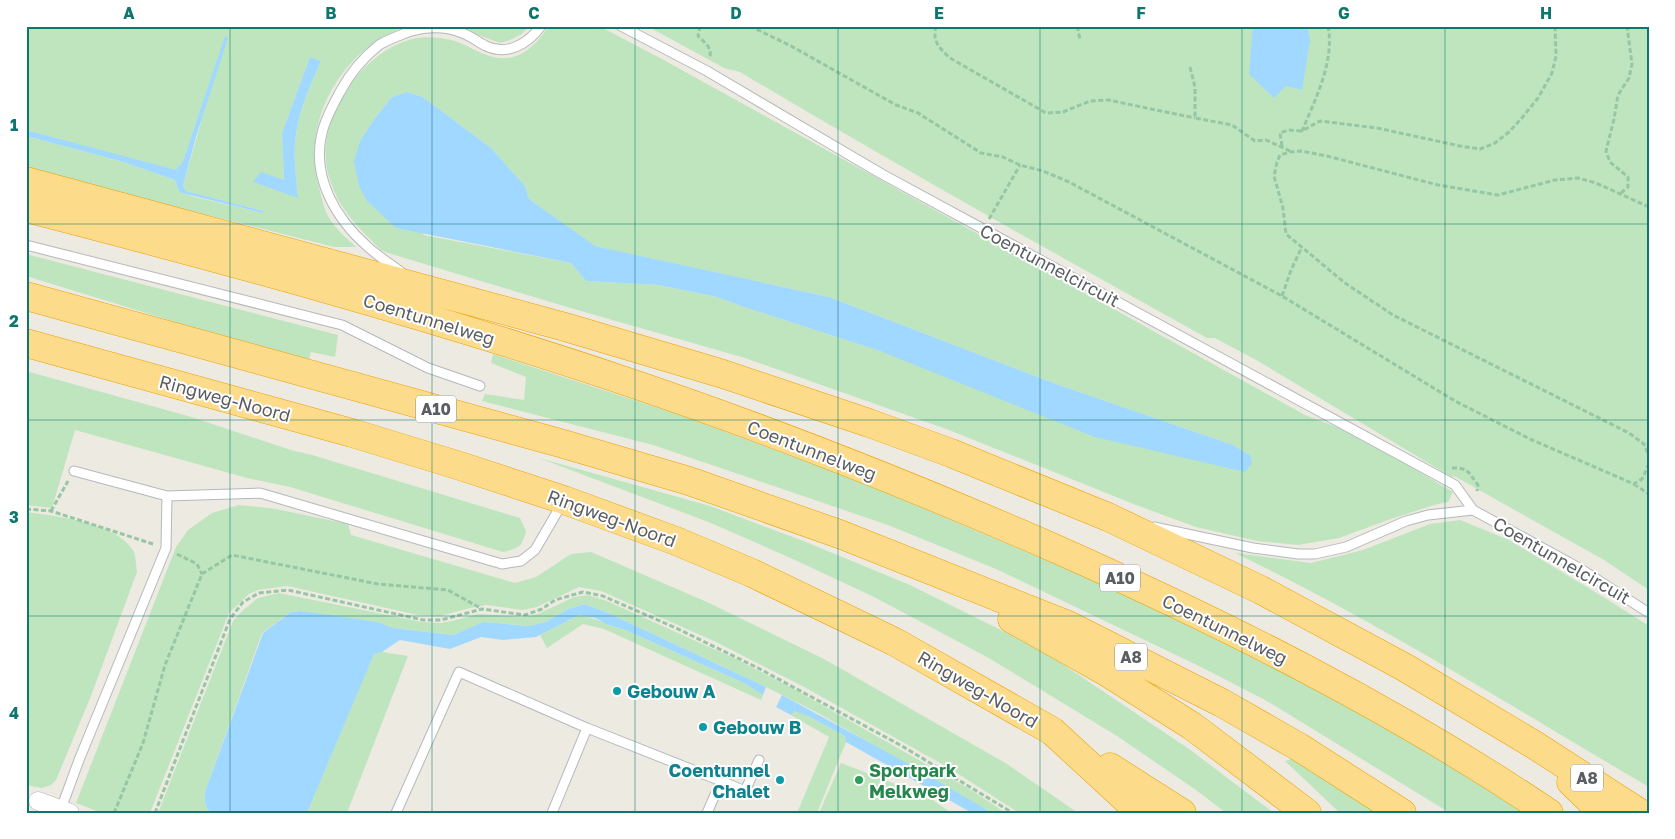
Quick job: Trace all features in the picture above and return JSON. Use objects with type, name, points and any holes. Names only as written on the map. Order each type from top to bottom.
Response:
[{"type":"highway","points":[[26,181],[565,327],[723,374],[951,453],[1108,517],[1261,590],[1404,667],[1533,744],[1603,813]]},
{"type":"highway","name":"Coentunnelweg","points":[[26,208],[177,247],[432,319],[667,395],[871,472],[995,523],[1203,616],[1325,679],[1411,727],[1500,780],[1549,813]]},
{"type":"highway","name":"A10","points":[[26,296],[560,443],[689,481],[842,535],[1020,622],[1103,670],[1192,726],[1307,813]]},
{"type":"highway","name":"Ringweg-Noord","points":[[26,343],[352,433],[458,465],[564,500],[676,541],[744,570],[864,626],[949,671],[1052,731],[1141,813]]},
{"type":"highway","name":"A8","points":[[842,535],[1068,625],[1222,704],[1299,747],[1402,813]]},
{"type":"highway","points":[[1052,731],[1182,813]]},
{"type":"highway","name":"A8","points":[[1533,744],[1640,813]]},
{"type":"street","points":[[35,800],[63,812]]},
{"type":"lane","points":[[425,290],[368,247],[340,218],[326,191],[319,162],[322,133],[332,106],[347,79],[369,56],[380,45],[403,34],[423,28],[441,28],[462,32],[487,46],[500,50],[522,45],[541,26]]},
{"type":"lane","name":"Coentunnelcircuit","points":[[621,26],[707,71],[880,173],[1455,485],[1473,510],[1526,537],[1581,569],[1649,613]]},
{"type":"lane","points":[[26,245],[342,325],[428,368],[480,386]]},
{"type":"lane","points":[[74,471],[167,496],[260,493],[502,564],[521,561],[535,550],[564,500]]},
{"type":"lane","points":[[63,812],[79,760],[166,548],[167,496]]},
{"type":"lane","name":"Coentunnelcircuit","points":[[1108,517],[1253,548],[1298,554],[1315,554],[1346,547],[1406,521],[1428,515],[1473,510]]},
{"type":"lane","points":[[396,813],[459,672],[587,728],[745,791],[759,760]]},
{"type":"lane","points":[[552,813],[587,728]]},
{"type":"lane","points":[[707,813],[721,781]]},
{"type":"path","points":[[700,26],[698,36],[711,52],[707,71]]},
{"type":"path","points":[[750,26],[791,46],[896,105],[918,113],[981,153],[1003,157],[1069,182],[1282,296],[1455,401],[1530,439],[1634,484],[1649,494]]},
{"type":"path","points":[[936,26],[934,36],[938,48],[950,58],[1046,113],[1064,112],[1090,101],[1108,100],[1232,125],[1255,141],[1266,140],[1282,146],[1290,152]]},
{"type":"path","points":[[1078,26],[1080,39]]},
{"type":"path","points":[[1302,131],[1322,86],[1330,39],[1328,26]]},
{"type":"path","points":[[1282,146],[1280,133],[1288,130],[1302,131],[1320,121],[1377,128],[1480,149],[1495,143],[1521,119],[1538,98],[1552,73],[1556,56],[1555,26]]},
{"type":"path","points":[[1621,193],[1628,187],[1628,177],[1610,162],[1606,151],[1618,95],[1629,78],[1632,64],[1627,26]]},
{"type":"path","points":[[1190,67],[1195,87],[1195,118]]},
{"type":"path","points":[[1649,207],[1621,193],[1578,178],[1555,180],[1498,195],[1438,185],[1301,151],[1280,155],[1274,176],[1286,234],[1345,283],[1393,315],[1629,433],[1644,444],[1649,456]]},
{"type":"path","points":[[983,228],[1020,165]]},
{"type":"path","points":[[1282,296],[1302,247]]},
{"type":"path","points":[[1634,484],[1642,478],[1649,464]]},
{"type":"path","points":[[52,511],[74,471]]},
{"type":"path","points":[[26,509],[52,511],[166,548],[197,564],[202,574]]},
{"type":"path","points":[[114,813],[143,743],[165,665],[202,574],[232,555],[378,584],[448,590],[482,609],[525,615],[542,609],[555,600],[583,592],[603,596],[676,628],[758,668],[902,746],[1013,813]]},
{"type":"path","points":[[155,813],[230,620],[243,602],[259,593],[288,590],[423,620],[441,620],[482,609]]},
{"type":"green space","points":[[26,26],[314,26],[338,28],[340,26],[407,26],[383,37],[363,52],[345,70],[331,92],[321,115],[315,140],[315,165],[322,201],[331,220],[356,247],[334,247],[26,169],[26,136],[120,161],[175,180],[179,191],[195,197],[263,213],[264,211],[186,191],[183,186],[225,37],[183,161],[176,171],[26,130]],"holes":[[[310,57],[321,61],[306,97],[298,125],[295,143],[298,197],[284,180],[282,133]]]},
{"type":"green space","points":[[451,26],[529,26],[522,34],[500,43]]},
{"type":"green space","points":[[549,26],[599,26],[1305,415],[1356,434],[1453,492],[1448,502],[1388,520],[1339,538],[1298,545],[1257,541],[1196,527],[949,430],[745,358],[574,309],[381,250],[344,209],[329,177],[326,156],[328,134],[335,112],[346,91],[361,72],[378,56],[397,45],[417,38],[431,37],[451,40],[492,57],[508,58],[526,51]],"holes":[[[407,92],[423,97],[491,148],[525,186],[529,199],[594,246],[829,297],[1056,384],[1233,445],[1250,455],[880,351],[717,297],[658,285],[586,281],[571,263],[424,235],[360,141],[392,97]]]},
{"type":"green space","points":[[647,26],[1649,26],[1649,590],[1604,560],[1456,477],[1450,476],[1258,361],[1215,338],[1207,338],[1089,273],[914,174],[740,72],[724,68]]},
{"type":"green space","points":[[26,254],[338,335],[335,357],[311,352],[309,360],[185,325],[26,276]]},
{"type":"green space","points":[[493,354],[677,414],[859,481],[1128,595],[1301,681],[1447,761],[1526,813],[1450,813],[1267,701],[1199,666],[996,569],[888,525],[653,445],[482,401],[485,394],[524,400],[526,377],[491,363]]},
{"type":"green space","points":[[26,371],[188,416],[291,450],[520,518],[526,531],[525,536],[519,546],[503,552],[290,487],[247,478],[75,430],[52,508],[26,505]]},
{"type":"green space","points":[[539,458],[710,506],[801,540],[910,585],[1043,651],[1189,749],[1274,813],[1226,813],[1117,736],[987,657],[874,597],[711,523]]},
{"type":"green space","points":[[239,505],[276,509],[348,524],[351,535],[515,583],[536,577],[571,554],[591,552],[707,602],[824,659],[1007,764],[1078,813],[1019,813],[949,768],[806,688],[716,642],[601,591],[579,587],[537,607],[522,610],[486,605],[440,616],[418,615],[287,586],[258,590],[249,594],[229,613],[150,813],[102,813],[76,803],[176,547],[188,530],[212,513]]},
{"type":"green space","points":[[26,512],[86,523],[115,534],[126,542],[134,552],[137,572],[91,696],[56,780],[51,785],[42,788],[26,785]]},
{"type":"green space","points":[[1460,520],[1509,540],[1649,626],[1649,787],[1393,636],[1235,553],[1311,563],[1363,550],[1430,524]]},
{"type":"green space","points":[[279,593],[422,622],[441,623],[478,614],[525,617],[538,614],[574,597],[588,595],[607,601],[738,660],[792,688],[968,788],[1006,813],[991,813],[818,713],[606,612],[584,604],[566,610],[546,622],[529,626],[485,622],[453,635],[393,628],[301,611],[291,612],[262,633],[206,789],[205,802],[211,813],[158,813],[233,621],[258,598]]},
{"type":"green space","points":[[579,615],[623,629],[744,683],[763,695],[761,700],[604,629],[583,624],[547,648],[540,635]]},
{"type":"green space","points":[[382,652],[408,656],[347,813],[307,813],[374,653]]},
{"type":"green space","points":[[793,710],[845,736],[846,742],[817,813],[797,813],[829,737],[791,715]]},
{"type":"green space","points":[[1299,756],[1379,813],[1340,813],[1285,761]]},
{"type":"green space","name":"Sportpark Melkweg","points":[[841,763],[929,797],[951,813],[819,813]]},
{"type":"water","points":[[1253,26],[1307,26],[1310,40],[1302,90],[1286,86],[1274,98],[1249,74]]},
{"type":"water","points":[[225,36],[228,38],[196,137],[183,186],[186,191],[264,211],[263,213],[182,193],[179,191],[175,180],[120,161],[26,136],[26,130],[176,170],[183,161]]},
{"type":"water","points":[[310,57],[321,61],[306,97],[298,125],[295,158],[298,198],[253,182],[261,172],[284,180],[282,133]]},
{"type":"water","points":[[407,92],[423,97],[491,148],[525,186],[529,199],[595,246],[829,297],[1056,384],[1233,445],[1250,455],[1252,463],[1245,472],[1095,437],[880,351],[717,297],[658,285],[586,281],[571,263],[396,228],[367,201],[359,186],[354,161],[360,141],[375,118],[392,97]]},
{"type":"water","points":[[584,604],[606,612],[766,687],[763,695],[744,683],[623,629],[606,624],[595,618],[579,615],[536,637],[503,640],[481,637],[450,649],[400,640],[382,652],[374,654],[307,813],[211,813],[207,807],[205,799],[206,789],[263,633],[291,612],[301,611],[377,622],[393,628],[453,635],[484,622],[529,626],[546,622],[566,610]]},
{"type":"water","points":[[782,695],[907,763],[992,813],[972,813],[846,742],[845,736],[808,716],[794,711],[791,715],[776,707]]},
{"type":"place","name":"Gebouw A","points":[[617,691]]},
{"type":"place","name":"Gebouw B","points":[[703,727]]},
{"type":"place","name":"Coentunnel Chalet","points":[[780,780]]},
{"type":"place","name":"Sportpark Melkweg","points":[[859,780]]}]
